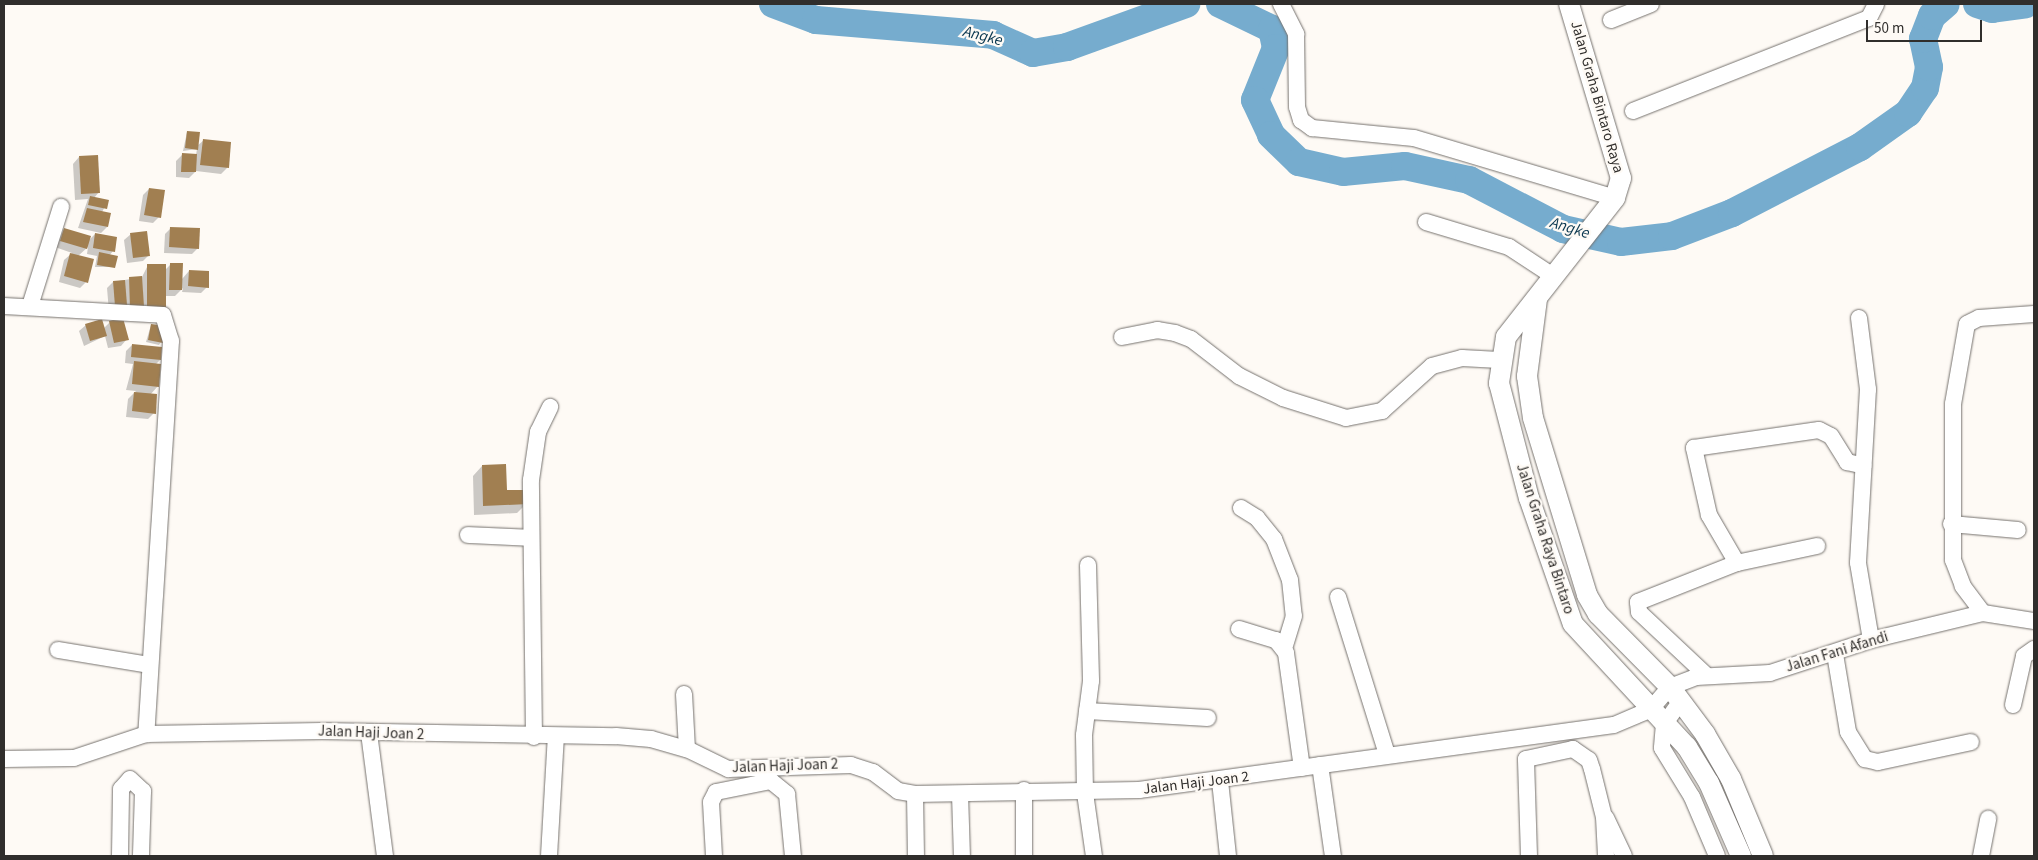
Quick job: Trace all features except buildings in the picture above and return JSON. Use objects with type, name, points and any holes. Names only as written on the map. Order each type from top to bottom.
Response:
[{"type":"main road","name":"Jalan Graha Bintaro Raya","points":[[1559,269],[1615,198],[1621,178],[1569,4]]},
{"type":"main road","name":"Jalan Graha Raya Bintaro","points":[[1559,269],[1506,337],[1499,360],[1504,404],[1562,601],[1585,642],[1687,748],[1709,784],[1741,856]]},
{"type":"main road","name":"Jalan Graha Raya Bintaro","points":[[1537,299],[1526,376],[1533,418],[1586,595],[1598,614],[1675,694],[1731,779],[1763,856]]},
{"type":"street","points":[[1281,4],[1296,34],[1297,107],[1301,120],[1312,128],[1414,138],[1615,198]]},
{"type":"street","points":[[1611,20],[1651,4]]},
{"type":"street","points":[[1633,112],[1869,18],[1876,4]]},
{"type":"street","points":[[30,306],[61,207]]},
{"type":"street","points":[[1426,222],[1509,247],[1559,269]]},
{"type":"street","points":[[4,306],[163,315],[170,342],[146,734]]},
{"type":"street","points":[[1983,613],[1964,586],[1953,560],[1951,524],[1953,404],[1967,324],[1979,318],[2034,314]]},
{"type":"street","points":[[1859,318],[1868,389],[1858,563],[1871,640]]},
{"type":"street","points":[[1122,337],[1157,330],[1191,338],[1238,376],[1283,398],[1346,418],[1382,411],[1432,366],[1462,358],[1499,360]]},
{"type":"street","points":[[534,737],[531,538],[534,456],[550,407]]},
{"type":"street","points":[[1737,563],[1709,515],[1694,448],[1819,430],[1831,436],[1847,462],[1864,466]]},
{"type":"street","points":[[1241,508],[1257,518],[1274,539],[1290,580],[1294,616],[1284,648],[1302,768]]},
{"type":"street","points":[[1951,524],[2018,530]]},
{"type":"street","points":[[468,535],[531,538]]},
{"type":"street","points":[[1706,675],[1639,612],[1638,602],[1737,563],[1817,546]]},
{"type":"street","points":[[1088,565],[1091,681],[1087,711],[1085,793],[1094,856]]},
{"type":"street","points":[[1338,598],[1387,754]]},
{"type":"street","name":"Jalan Fani Afandi","points":[[1650,710],[1706,675],[1770,673],[1835,654],[1871,640],[1983,613],[2034,621]]},
{"type":"street","points":[[1239,629],[1276,640],[1284,648]]},
{"type":"street","points":[[2012,705],[2024,656],[2034,648]]},
{"type":"street","points":[[58,650],[150,664]]},
{"type":"street","points":[[1835,654],[1848,732],[1865,759],[1878,762],[1970,742]]},
{"type":"street","points":[[684,694],[687,749]]},
{"type":"street","points":[[1675,694],[1664,724],[1662,748],[1692,797],[1717,856]]},
{"type":"street","name":"Jalan Haji Joan 2","points":[[4,759],[74,758],[146,734],[369,733],[556,736],[651,739],[687,749],[728,769],[851,764],[873,772],[898,791],[915,794],[960,794],[1024,790],[1085,793],[1220,781],[1387,754],[1614,725],[1650,710]]},
{"type":"street","points":[[1087,711],[1208,718]]},
{"type":"street","points":[[369,733],[385,856]]},
{"type":"street","points":[[548,856],[556,736]]},
{"type":"street","points":[[1529,856],[1526,759],[1573,749],[1584,755],[1592,769],[1604,817],[1606,856]]},
{"type":"street","points":[[1320,765],[1333,856]]},
{"type":"street","points":[[120,856],[121,789],[130,779],[143,791],[141,856]]},
{"type":"street","points":[[714,856],[713,797],[726,788],[772,781],[784,789],[793,856]]},
{"type":"street","points":[[1220,781],[1228,856]]},
{"type":"street","points":[[1024,790],[1024,856]]},
{"type":"street","points":[[915,794],[916,856]]},
{"type":"street","points":[[960,794],[962,856]]},
{"type":"street","points":[[1604,817],[1624,856]]},
{"type":"street","points":[[1981,856],[1988,819]]},
{"type":"waterway","name":"Angke","points":[[773,4],[816,20],[993,35],[1033,53],[1067,47],[1186,4]]},
{"type":"waterway","name":"Angke","points":[[1220,4],[1272,29],[1276,48],[1255,100],[1271,135],[1299,162],[1343,172],[1405,166],[1469,180],[1563,229],[1621,242],[1672,236],[1732,213],[1860,147],[1908,113],[1925,88],[1929,67],[1923,39],[1932,16],[1946,4]]},
{"type":"waterway","name":"Angke","points":[[1977,4],[1992,9],[2026,4]]}]
